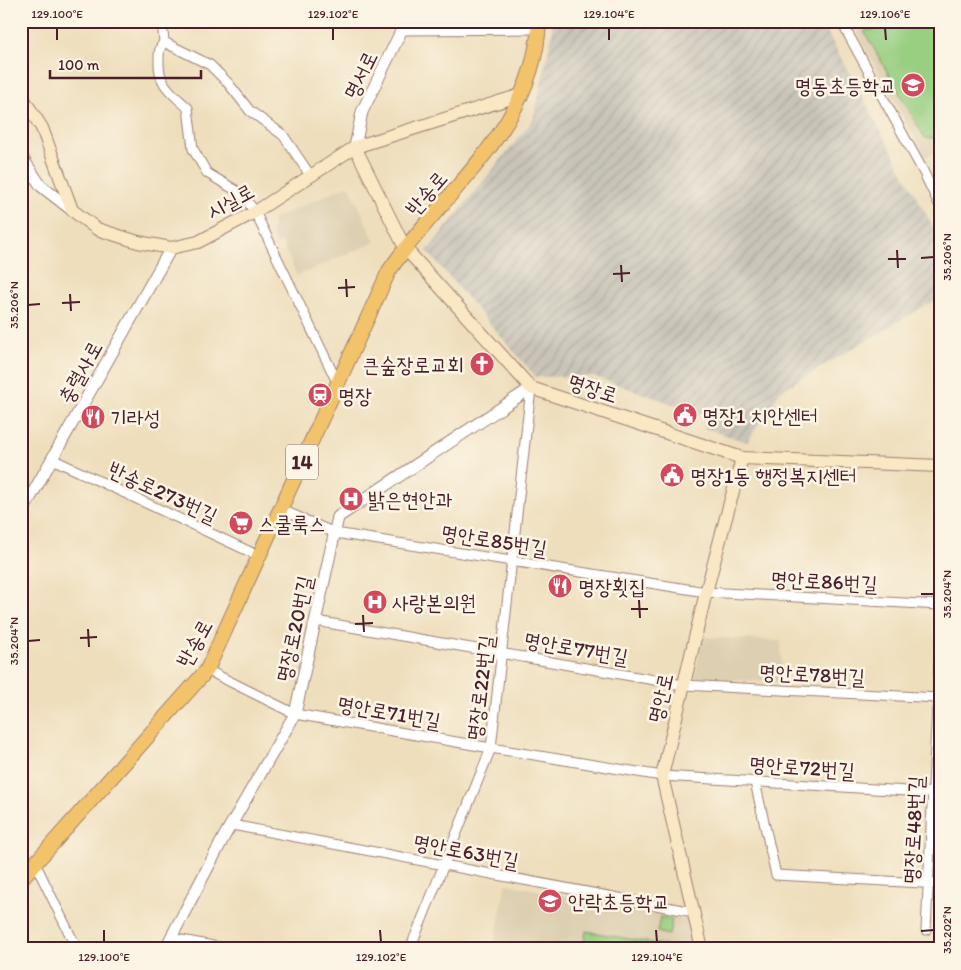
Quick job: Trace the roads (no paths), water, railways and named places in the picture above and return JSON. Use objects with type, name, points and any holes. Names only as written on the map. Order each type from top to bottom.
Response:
[{"type":"main road","name":"반송로","points":[[22,876],[207,670],[389,271],[405,248],[499,137],[521,96],[534,60],[539,25]]},
{"type":"main road","points":[[21,96],[42,128],[72,210]]},
{"type":"main road","name":"시실로","points":[[72,210],[97,229],[138,242],[171,248],[198,242],[255,212],[354,147],[521,96]]},
{"type":"main road","name":"명장로","points":[[354,147],[405,248],[531,388],[742,458],[940,466]]},
{"type":"main road","name":"명안로","points":[[702,949],[662,776],[706,592],[742,458]]},
{"type":"street","points":[[162,21],[164,42],[160,48],[158,74],[170,92],[188,108],[193,149],[207,173],[242,194],[255,212],[338,384]]},
{"type":"street","points":[[841,21],[940,206]]},
{"type":"street","name":"반송로","points":[[404,26],[539,25]]},
{"type":"street","name":"명서로","points":[[354,147],[362,112],[404,26]]},
{"type":"street","points":[[164,42],[210,65],[228,83],[250,111],[283,135],[310,175]]},
{"type":"street","points":[[21,156],[41,186],[72,210]]},
{"type":"street","name":"충렬사로","points":[[21,514],[171,248]]},
{"type":"street","name":"명장로20번길","points":[[168,944],[295,714],[338,517],[531,388]]},
{"type":"street","name":"명장로22번길","points":[[410,949],[491,748],[531,388]]},
{"type":"street","name":"반송로273번길","points":[[52,459],[259,556]]},
{"type":"street","name":"명안로85번길","points":[[280,509],[334,533],[706,592]]},
{"type":"street","name":"명안로86번길","points":[[706,592],[940,605]]},
{"type":"street","name":"명안로77번길","points":[[316,620],[683,684]]},
{"type":"street","name":"명장로48번길","points":[[926,930],[936,793],[940,643]]},
{"type":"street","name":"명안로71번길","points":[[207,670],[295,714],[662,776]]},
{"type":"street","name":"명안로78번길","points":[[683,684],[938,698]]},
{"type":"street","name":"명안로72번길","points":[[662,776],[936,793]]},
{"type":"street","points":[[755,782],[776,875],[940,884]]},
{"type":"street","name":"명안로63번길","points":[[232,825],[693,912]]},
{"type":"street","points":[[35,863],[77,949]]},
{"type":"street","points":[[168,944],[230,949]]},
{"type":"place","name":"명동초등학교","points":[[913,85]]},
{"type":"place","name":"큰숲장로교회","points":[[482,364]]},
{"type":"place","name":"명장","points":[[320,395]]},
{"type":"place","name":"명장1 치안센터","points":[[685,415]]},
{"type":"place","name":"기라성","points":[[93,417]]},
{"type":"place","name":"명장1동 행정복지센터","points":[[672,475]]},
{"type":"place","name":"밝은현안과","points":[[351,499]]},
{"type":"place","name":"스쿨룩스","points":[[241,523]]},
{"type":"place","name":"명장횟집","points":[[560,586]]},
{"type":"place","name":"사랑본의원","points":[[375,602]]},
{"type":"place","name":"안락초등학교","points":[[550,901]]}]
